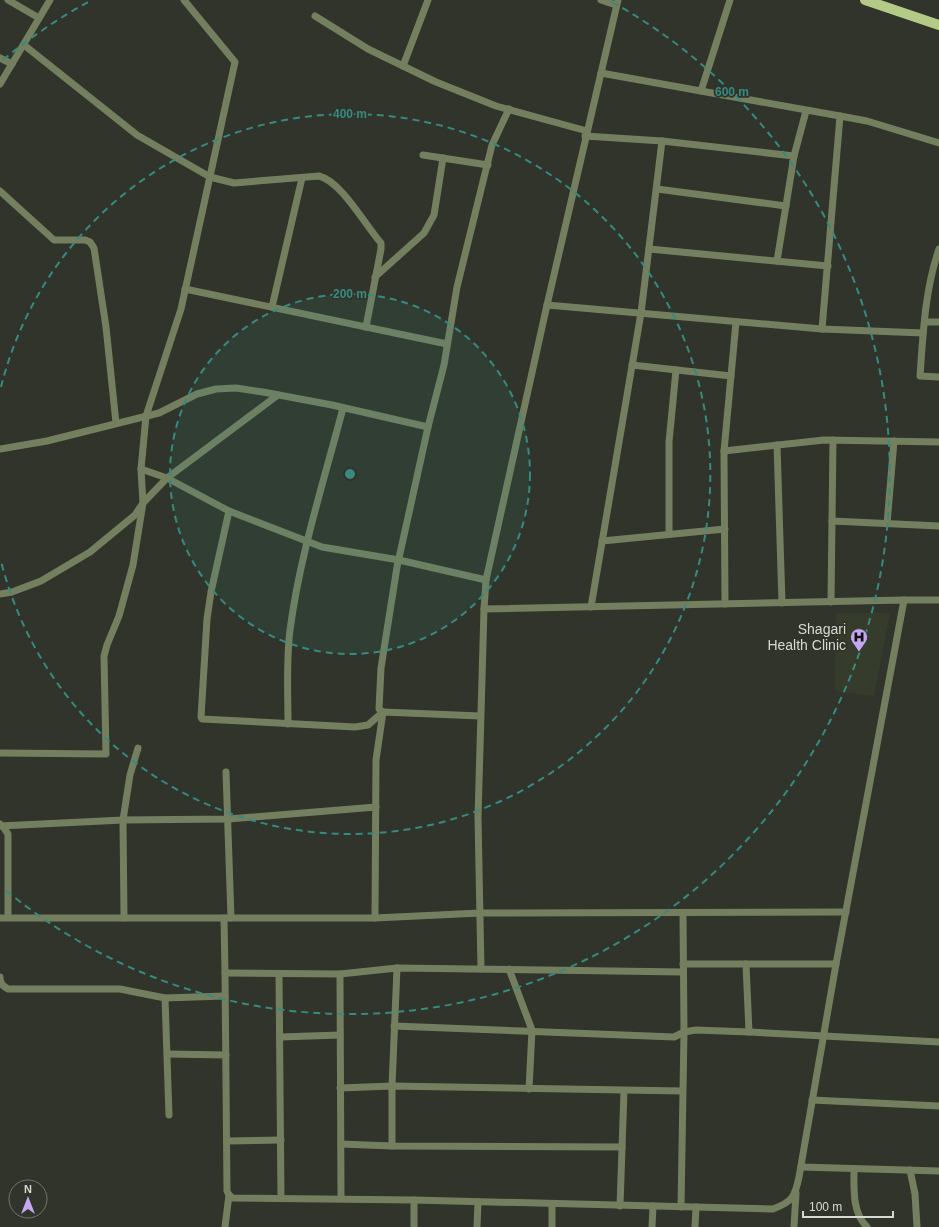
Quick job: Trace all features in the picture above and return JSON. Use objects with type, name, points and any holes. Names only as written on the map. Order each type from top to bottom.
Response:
[{"type":"main road","points":[[864,0],[939,25]]},
{"type":"street","points":[[8,0],[39,18]]},
{"type":"street","points":[[0,84],[50,0]]},
{"type":"street","points":[[0,753],[106,754],[104,656],[107,644],[119,616],[133,565],[143,502],[141,469],[146,416],[180,309],[235,62],[184,0]]},
{"type":"street","points":[[403,66],[428,0]]},
{"type":"street","points":[[481,969],[478,817],[480,716],[486,580],[547,305],[617,2],[601,0]]},
{"type":"street","points":[[701,91],[730,0]]},
{"type":"street","points":[[315,16],[368,49],[436,82],[496,106],[586,133],[794,156]]},
{"type":"street","points":[[24,45],[137,135],[210,177],[234,183],[319,176],[327,178],[344,195],[380,243],[366,327]]},
{"type":"street","points":[[0,58],[12,64]]},
{"type":"street","points":[[601,73],[867,121],[939,143]]},
{"type":"street","points":[[480,716],[384,712],[379,709],[381,668],[399,560],[428,427],[444,365],[457,287],[492,145],[509,110]]},
{"type":"street","points":[[777,261],[794,156],[806,111]]},
{"type":"street","points":[[822,329],[840,116]]},
{"type":"street","points":[[591,607],[641,313],[662,141]]},
{"type":"street","points":[[423,155],[488,164]]},
{"type":"street","points":[[375,277],[424,233],[434,215],[443,158]]},
{"type":"street","points":[[272,307],[302,178]]},
{"type":"street","points":[[657,190],[786,206]]},
{"type":"street","points":[[0,191],[54,240],[85,240],[90,242],[94,248],[106,327],[116,422]]},
{"type":"street","points":[[649,249],[828,266]]},
{"type":"street","points":[[939,249],[929,293],[923,333],[920,376],[939,377]]},
{"type":"street","points":[[185,289],[448,344]]},
{"type":"street","points":[[547,305],[822,329],[923,333]]},
{"type":"street","points":[[726,604],[724,451],[736,322]]},
{"type":"street","points":[[925,322],[939,322]]},
{"type":"street","points":[[632,365],[731,376]]},
{"type":"street","points":[[669,534],[669,442],[676,370]]},
{"type":"street","points":[[0,449],[47,441],[116,422],[159,413],[197,394],[216,388],[236,388],[278,395],[428,427]]},
{"type":"street","points":[[0,594],[12,592],[41,581],[83,556],[135,515],[143,502],[167,478],[278,395]]},
{"type":"street","points":[[288,724],[287,673],[290,631],[295,596],[307,541],[343,408]]},
{"type":"street","points":[[724,451],[833,440],[939,442]]},
{"type":"street","points":[[831,602],[833,440]]},
{"type":"street","points":[[887,524],[894,441]]},
{"type":"street","points":[[777,445],[782,603]]},
{"type":"street","points":[[141,469],[167,478],[229,511],[322,546],[399,560],[486,580]]},
{"type":"street","points":[[229,511],[211,592],[207,619],[201,717],[205,719],[288,724],[354,726],[368,725],[384,712]]},
{"type":"street","points":[[832,521],[939,526]]},
{"type":"street","points":[[602,541],[725,529]]},
{"type":"street","points":[[794,1227],[796,1189],[836,964],[904,600]]},
{"type":"street","points":[[484,609],[939,600]]},
{"type":"street","points":[[375,918],[376,760],[384,712]]},
{"type":"street","points":[[124,918],[123,820],[130,775],[138,748]]},
{"type":"street","points":[[225,1227],[229,1195],[227,1192],[225,973],[228,819],[226,772]]},
{"type":"street","points":[[1,825],[123,820],[228,819],[376,806]]},
{"type":"street","points":[[1,825],[8,834],[8,918]]},
{"type":"street","points":[[0,918],[375,918],[480,913],[683,914],[846,912]]},
{"type":"street","points":[[681,1207],[684,1032],[683,914]]},
{"type":"street","points":[[683,964],[836,964]]},
{"type":"street","points":[[746,964],[749,1032]]},
{"type":"street","points":[[225,973],[340,974],[397,968],[683,972]]},
{"type":"street","points":[[392,1146],[392,1086],[397,968]]},
{"type":"street","points":[[509,969],[532,1030],[529,1089]]},
{"type":"street","points":[[279,974],[282,1198]]},
{"type":"street","points":[[340,974],[341,1198]]},
{"type":"street","points":[[0,977],[0,981],[3,986],[8,989],[120,989],[165,998],[226,996]]},
{"type":"street","points":[[165,998],[169,1115]]},
{"type":"street","points":[[394,1026],[532,1030],[674,1037],[684,1032],[696,1030],[939,1042]]},
{"type":"street","points":[[280,1037],[340,1035]]},
{"type":"street","points":[[168,1054],[226,1055]]},
{"type":"street","points":[[340,1088],[392,1086],[682,1091]]},
{"type":"street","points":[[620,1206],[624,1091]]},
{"type":"street","points":[[812,1100],[939,1106]]},
{"type":"street","points":[[227,1141],[281,1140]]},
{"type":"street","points":[[341,1144],[392,1146],[622,1147]]},
{"type":"street","points":[[800,1167],[939,1171]]},
{"type":"street","points":[[854,1169],[854,1198],[859,1224],[867,1227]]},
{"type":"street","points":[[910,1170],[915,1194],[917,1227]]},
{"type":"street","points":[[229,1195],[233,1198],[341,1198],[773,1209],[785,1205],[791,1200],[796,1189]]},
{"type":"street","points":[[414,1200],[414,1227]]},
{"type":"street","points":[[477,1227],[478,1202]]},
{"type":"street","points":[[552,1204],[552,1227]]},
{"type":"street","points":[[652,1227],[653,1206]]},
{"type":"street","points":[[695,1227],[696,1207]]},
{"type":"shaded area","name":"Shagari Health Clinic","points":[[836,613],[890,613],[874,696],[835,691]]},
{"type":"place","name":"Shagari Health Clinic","points":[[859,652]]}]
